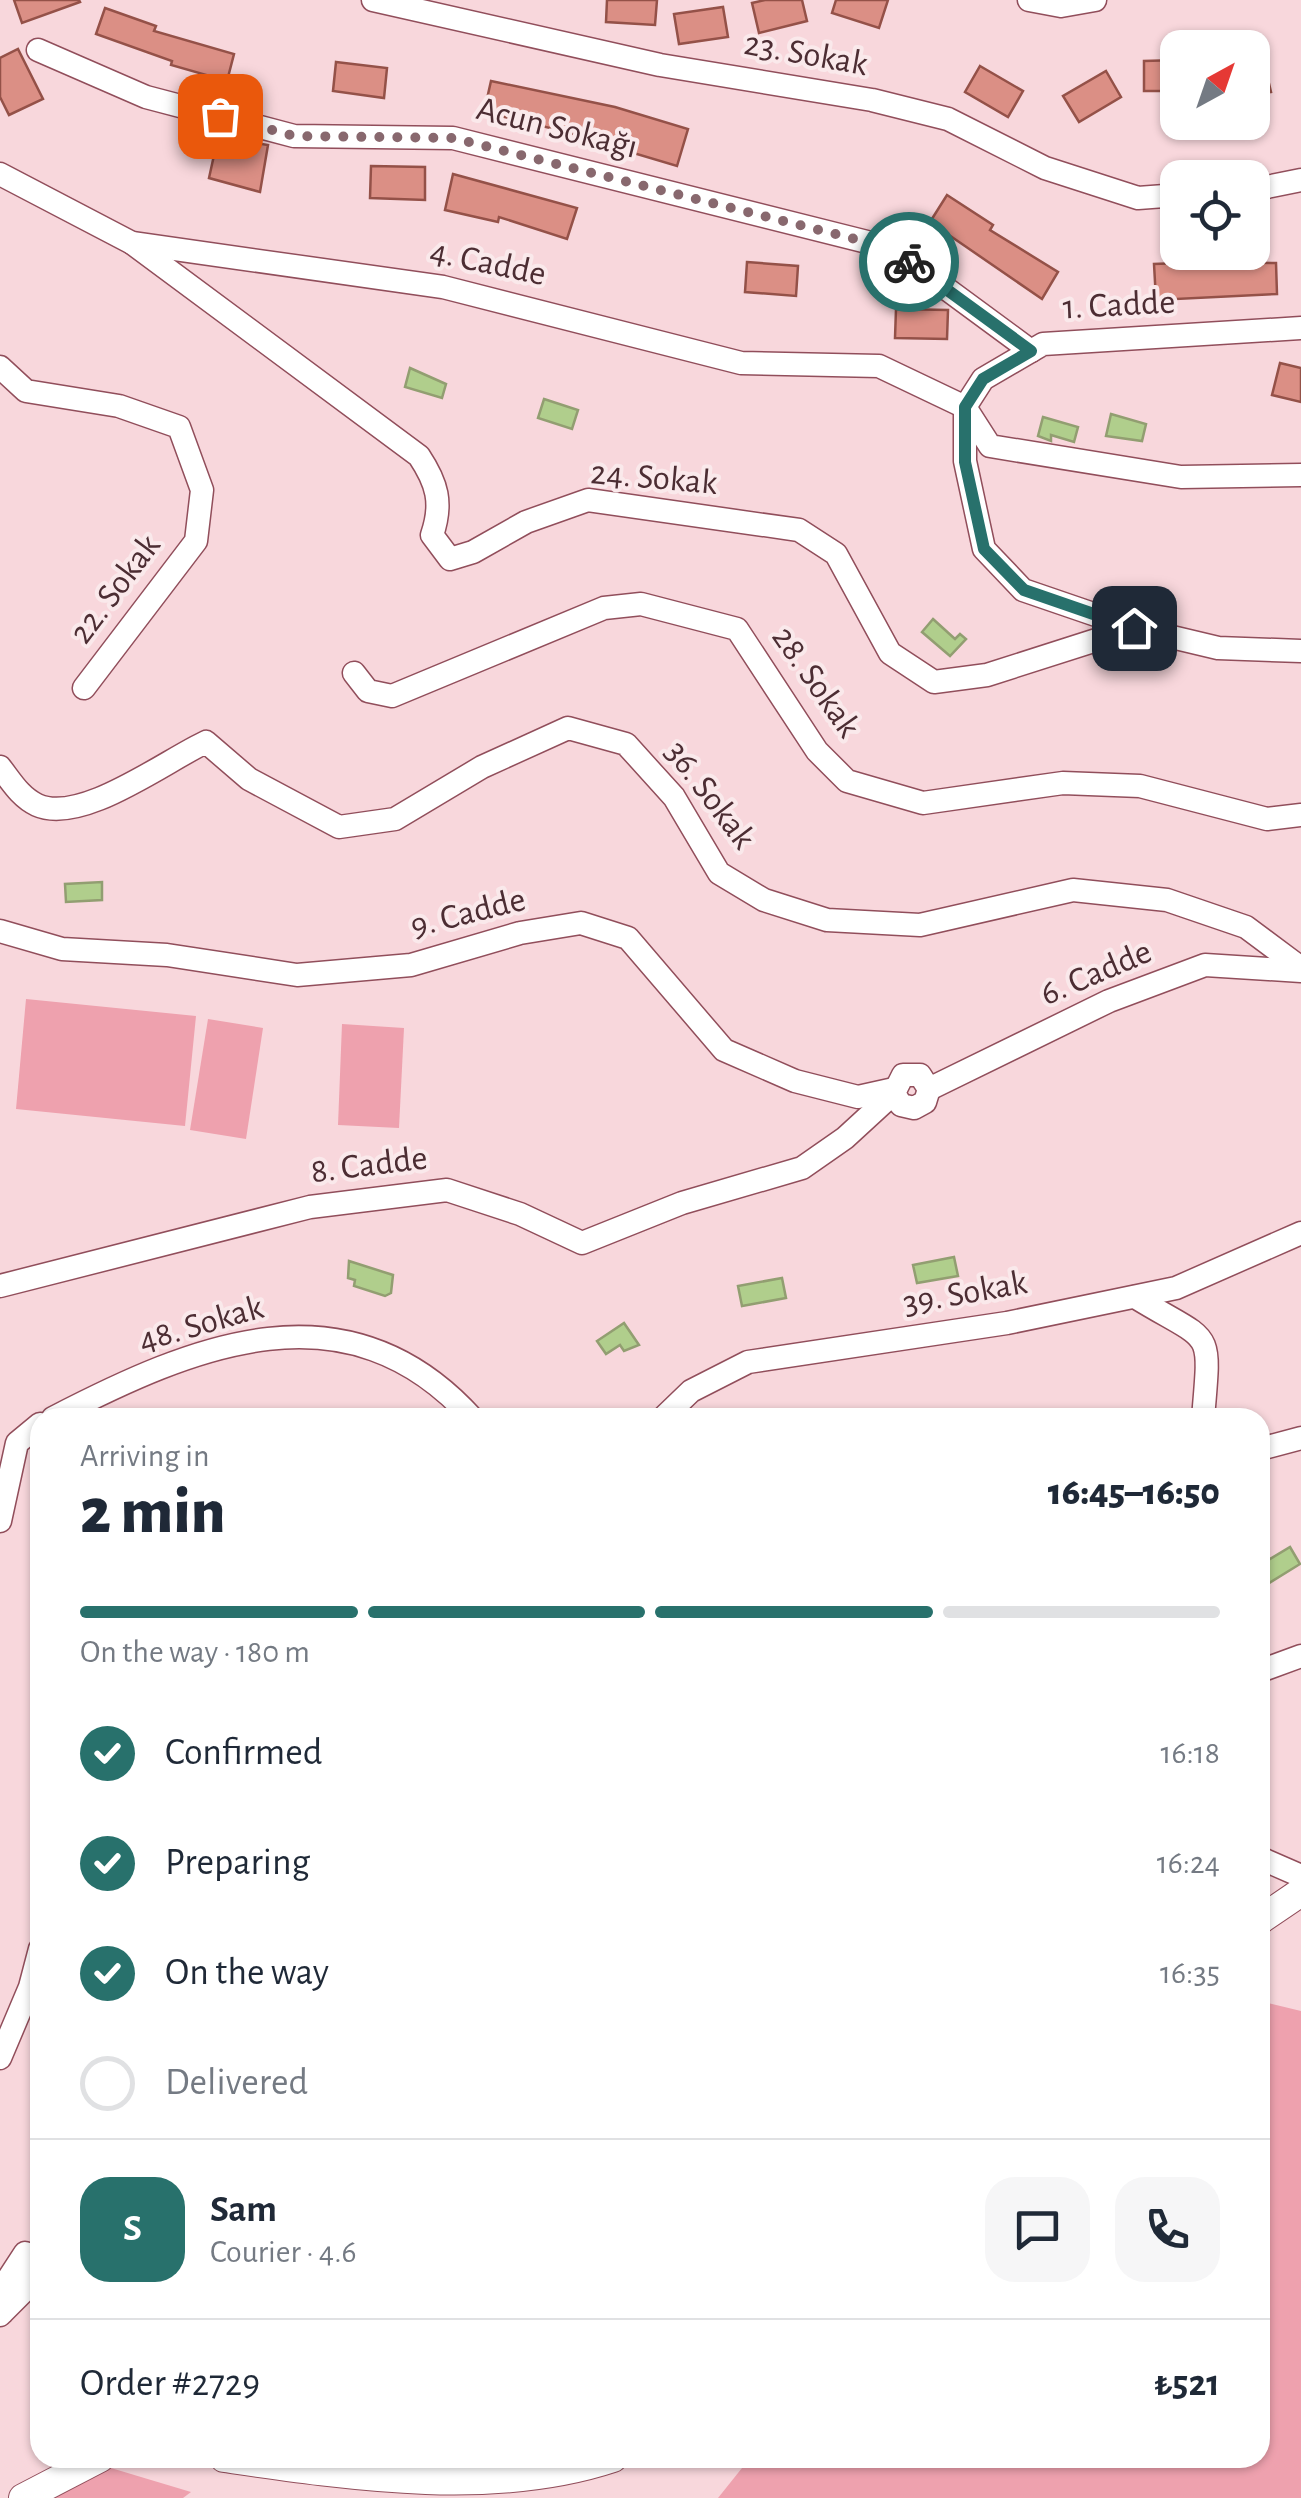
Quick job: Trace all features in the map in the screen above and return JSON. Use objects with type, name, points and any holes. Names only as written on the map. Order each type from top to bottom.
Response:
[{"type":"main road","points":[[1270,1913],[1301,1892]]},
{"type":"main road","points":[[24,2498],[81,2468]]},
{"type":"main road","points":[[291,2468],[473,2495],[547,2483],[587,2468]]},
{"type":"street","name":"23. Sokak","points":[[373,0],[409,3],[660,66],[872,100],[948,119],[1044,168],[1138,198],[1160,196]]},
{"type":"street","points":[[1031,0],[1061,6],[1095,0]]},
{"type":"street","name":"Acun Sokağı","points":[[38,50],[146,97],[294,136],[453,138],[891,248],[1031,351]]},
{"type":"street","name":"4. Cadde","points":[[0,174],[132,243],[443,287],[741,363],[879,366],[965,407]]},
{"type":"street","points":[[1270,186],[1301,180]]},
{"type":"street","name":"24. Sokak","points":[[132,243],[418,456],[436,480],[440,512],[432,535],[450,559],[473,552],[526,522],[588,500],[799,530],[836,554],[890,654],[934,682],[987,675],[1134,628]]},
{"type":"street","name":"1. Cadde","points":[[965,407],[983,379],[1044,344],[1301,328]]},
{"type":"street","name":"22. Sokak","points":[[0,367],[26,391],[120,406],[179,428],[202,490],[196,542],[84,688]]},
{"type":"street","points":[[965,407],[990,446],[1180,477],[1301,476]]},
{"type":"street","points":[[965,407],[965,462],[984,549],[1024,590],[1134,628],[1218,648],[1301,651]]},
{"type":"street","name":"28. Sokak","points":[[354,673],[368,691],[392,696],[604,608],[641,604],[738,629],[817,750],[847,782],[924,803],[1063,784],[1140,786],[1266,819],[1301,815]]},
{"type":"street","name":"36. Sokak","points":[[0,767],[19,793],[40,807],[80,808],[206,742],[249,780],[339,827],[395,819],[482,767],[568,728],[626,744],[674,797],[719,873],[764,900],[827,920],[920,924],[1073,890],[1166,900],[1246,927],[1301,969]]},
{"type":"street","name":"9. Cadde","points":[[0,931],[62,949],[166,955],[297,974],[411,965],[520,934],[581,922],[628,938],[724,1050],[795,1081],[858,1097],[894,1091]]},
{"type":"street","name":"6. Cadde","points":[[929,1089],[1109,1001],[1204,965],[1301,969]]},
{"type":"street","points":[[909,1073],[924,1079],[929,1089],[925,1102],[914,1108],[901,1104],[894,1091],[899,1078],[909,1073]]},
{"type":"street","name":"8. Cadde","points":[[0,1286],[310,1207],[447,1190],[520,1214],[582,1242],[682,1204],[802,1168],[845,1138],[894,1091]]},
{"type":"street","name":"8. Cadde","points":[[845,1138],[914,1108]]},
{"type":"street","points":[[1134,1297],[1176,1288],[1301,1234]]},
{"type":"street","points":[[1134,1297],[1199,1334],[1209,1352],[1204,1408]]},
{"type":"street","name":"39. Sokak","points":[[673,1408],[691,1391],[748,1362],[1006,1323],[1134,1297]]},
{"type":"street","name":"48. Sokak","points":[[76,1408],[184,1360],[254,1338],[307,1334],[354,1344],[425,1374],[439,1381],[463,1408]]},
{"type":"street","points":[[0,1521],[17,1443],[30,1432]]},
{"type":"street","points":[[1270,1446],[1301,1438]]},
{"type":"street","points":[[1270,1667],[1301,1656]]},
{"type":"street","points":[[1270,1862],[1301,1876]]},
{"type":"street","points":[[0,2058],[30,1987]]},
{"type":"shaded area","points":[[410,368],[446,384],[442,398],[405,387]]},
{"type":"shaded area","points":[[544,399],[578,410],[572,429],[538,418]]},
{"type":"shaded area","points":[[1111,414],[1146,424],[1142,441],[1106,436]]},
{"type":"shaded area","points":[[1043,417],[1078,427],[1074,442],[1051,435],[1051,441],[1038,436]]},
{"type":"shaded area","points":[[933,619],[955,639],[960,634],[966,639],[950,656],[922,632]]},
{"type":"shaded area","points":[[102,882],[102,900],[66,902],[65,884]]},
{"type":"shaded area","points":[[26,999],[196,1016],[185,1126],[16,1109]]},
{"type":"shaded area","points":[[208,1019],[263,1028],[246,1139],[190,1130]]},
{"type":"shaded area","points":[[342,1024],[404,1028],[399,1128],[338,1125]]},
{"type":"shaded area","points":[[954,1257],[958,1276],[917,1283],[913,1265]]},
{"type":"shaded area","points":[[349,1261],[393,1275],[391,1293],[385,1296],[354,1286],[355,1280],[348,1278]]},
{"type":"shaded area","points":[[782,1278],[786,1298],[742,1306],[738,1286]]},
{"type":"shaded area","points":[[624,1323],[639,1345],[624,1351],[620,1345],[606,1354],[597,1341]]},
{"type":"shaded area","points":[[1290,1547],[1300,1564],[1270,1583],[1270,1559]]},
{"type":"shaded area","points":[[1270,2003],[1301,2011],[1301,2498],[718,2498],[742,2468],[1270,2468]]},
{"type":"shaded area","points":[[82,2468],[111,2468],[191,2492],[183,2498],[34,2498]]},
{"type":"building","points":[[14,0],[79,0],[80,2],[22,23]]},
{"type":"building","points":[[607,0],[657,0],[655,25],[606,22]]},
{"type":"building","points":[[802,0],[807,21],[759,33],[752,3]]},
{"type":"building","points":[[836,0],[888,0],[879,28],[832,13]]},
{"type":"building","points":[[723,7],[728,37],[679,44],[674,14]]},
{"type":"building","points":[[105,8],[156,26],[154,31],[234,54],[227,81],[171,65],[172,61],[96,34]]},
{"type":"building","points":[[18,49],[43,99],[9,115],[0,97],[0,58]]},
{"type":"building","points":[[1144,61],[1160,61],[1160,91],[1144,91]]},
{"type":"building","points":[[336,62],[387,68],[384,98],[333,91]]},
{"type":"building","points":[[980,66],[1023,91],[1008,117],[965,92]]},
{"type":"building","points":[[1106,71],[1121,97],[1079,122],[1063,96]]},
{"type":"building","points":[[491,81],[615,107],[688,129],[677,166],[630,152],[632,148],[484,112]]},
{"type":"building","points":[[218,137],[268,145],[260,192],[209,178]]},
{"type":"building","points":[[371,166],[425,167],[425,200],[370,198]]},
{"type":"building","points":[[453,174],[577,208],[567,239],[499,217],[498,222],[445,210]]},
{"type":"building","points":[[947,195],[993,225],[990,230],[1058,272],[1042,299],[930,222]]},
{"type":"building","points":[[747,262],[798,266],[796,296],[745,292]]},
{"type":"building","points":[[1270,263],[1276,263],[1277,294],[1156,300],[1154,264],[1160,264],[1160,270],[1270,270]]},
{"type":"building","points":[[896,309],[948,310],[947,339],[895,338]]},
{"type":"building","points":[[1280,363],[1301,368],[1301,402],[1272,395]]},
{"type":"way so far","points":[[220,116],[294,136],[453,138],[891,248],[909,262]]},
{"type":"route","points":[[909,262],[1031,351],[983,379],[965,407],[965,462],[984,549],[1024,590],[1134,628]]}]
